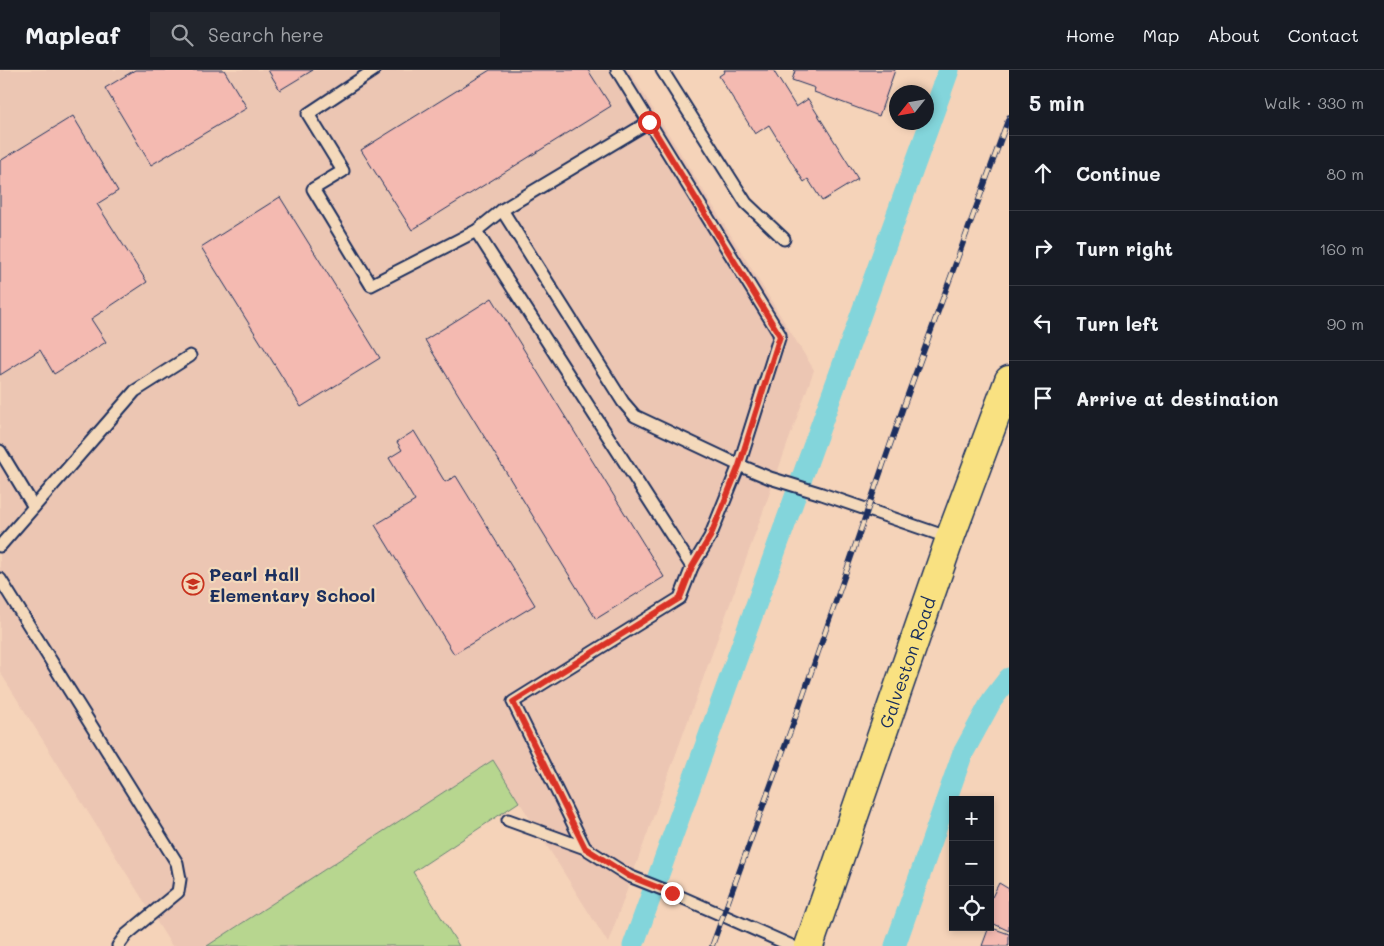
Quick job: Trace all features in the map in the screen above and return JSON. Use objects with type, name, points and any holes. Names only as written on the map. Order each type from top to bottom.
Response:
[{"type":"main road","name":"Galveston Road","points":[[809,946],[950,538],[1009,380]]},
{"type":"lane","points":[[374,70],[308,114],[343,171],[313,189],[371,285],[476,230],[502,210],[649,122]]},
{"type":"lane","points":[[585,848],[513,702],[680,598],[692,567],[710,537],[739,466],[780,336],[617,70]]},
{"type":"lane","points":[[662,70],[746,203],[784,239]]},
{"type":"lane","points":[[502,210],[623,402],[635,416],[739,466],[950,538]]},
{"type":"lane","points":[[476,230],[692,567]]},
{"type":"lane","points":[[0,546],[136,391],[190,356]]},
{"type":"lane","points":[[0,451],[34,507]]},
{"type":"lane","points":[[0,578],[177,863],[180,879],[178,892],[126,934],[118,946]]},
{"type":"lane","points":[[508,820],[585,848],[629,876],[792,946]]},
{"type":"shaded area","points":[[0,70],[629,70],[814,370],[608,943],[493,760],[207,946],[172,946],[0,672]]},
{"type":"green space","points":[[493,760],[519,802],[413,872],[459,946],[207,946]]},
{"type":"building","points":[[135,70],[224,70],[247,108],[151,165],[105,88]]},
{"type":"building","points":[[268,70],[313,70],[280,90]]},
{"type":"building","points":[[490,70],[588,70],[611,106],[412,230],[361,150]]},
{"type":"building","points":[[724,70],[773,70],[796,107],[808,99],[858,179],[822,201],[808,179],[804,182],[769,125],[755,134],[719,76],[725,72]]},
{"type":"building","points":[[895,70],[879,116],[814,92],[815,88],[792,80],[795,71]]},
{"type":"building","points":[[73,116],[118,191],[97,204],[147,282],[91,319],[106,342],[54,374],[40,350],[0,375],[0,161]]},
{"type":"building","points":[[280,197],[380,358],[301,407],[201,247]]},
{"type":"building","points":[[492,298],[664,577],[596,619],[425,340]]},
{"type":"building","points":[[414,431],[445,482],[456,476],[535,605],[454,654],[375,525],[415,501],[389,458],[402,450],[397,442]]},
{"type":"building","points":[[999,883],[1009,889],[1009,931],[994,924],[994,893]]},
{"type":"building","points":[[994,929],[1009,934],[1009,946],[982,946],[988,931],[994,931]]},
{"type":"waterway","points":[[633,946],[949,70]]},
{"type":"waterway","points":[[895,946],[962,755],[992,700],[1009,678]]},
{"type":"railway","points":[[712,946],[797,713],[904,405],[1009,117]]},
{"type":"place","name":"Pearl Hall Elementary School","points":[[193,584]]},
{"type":"route","points":[[649,122],[780,336],[739,466],[710,537],[692,567],[680,598],[513,702],[585,848],[629,876],[672,893]]}]
